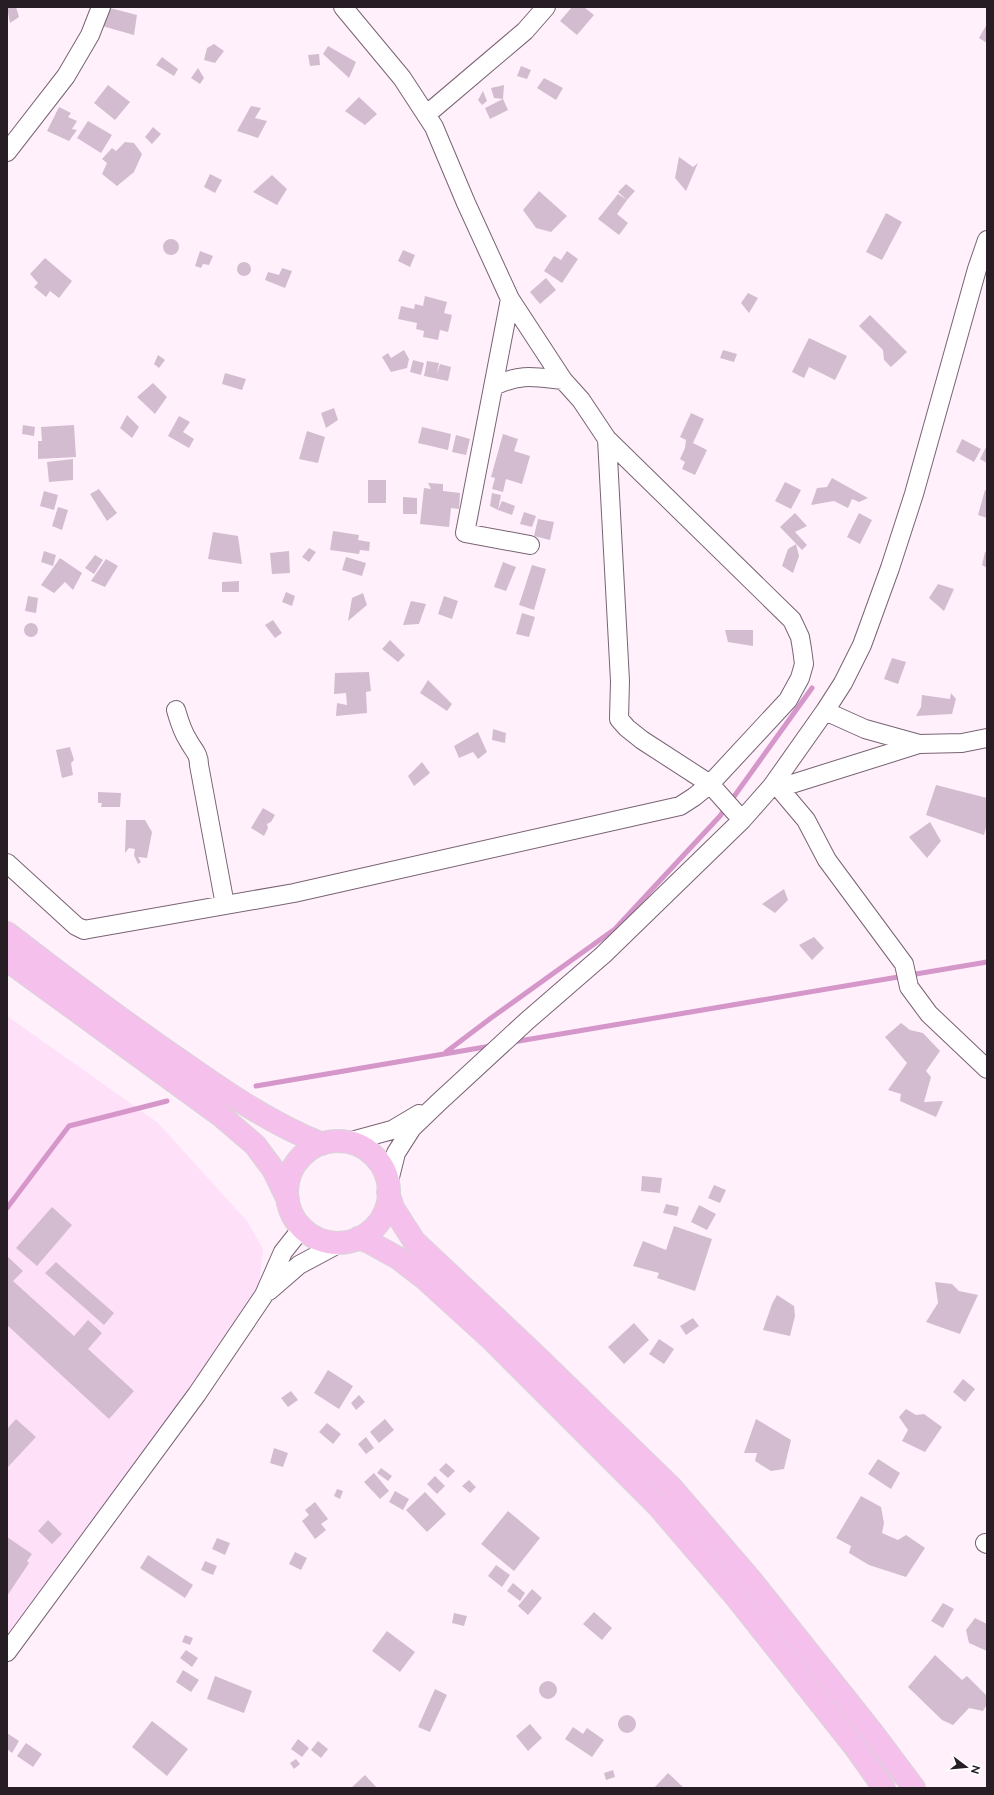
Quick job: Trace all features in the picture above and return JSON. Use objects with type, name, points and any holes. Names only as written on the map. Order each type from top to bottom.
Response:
[{"type":"highway","points":[[7,933],[93,1000],[232,1098],[291,1131],[322,1144]]},
{"type":"highway","points":[[7,960],[220,1116],[255,1146],[273,1169],[288,1200],[293,1215],[302,1228],[320,1239],[369,1242],[398,1258],[424,1278],[490,1339],[658,1506],[741,1604],[856,1747],[884,1788]]},
{"type":"highway","points":[[288,1200],[288,1183],[294,1166],[302,1156],[311,1149],[322,1144],[335,1141],[348,1142],[363,1147],[375,1157],[384,1170],[393,1208],[414,1241],[533,1353],[671,1488],[750,1580],[872,1732],[914,1788]]},
{"type":"highway","points":[[349,1240],[370,1231],[380,1220],[386,1207],[388,1189]]},
{"type":"street","points":[[7,152],[66,76],[90,35],[101,7]]},
{"type":"street","points":[[7,863],[76,926],[84,930],[294,893],[680,806],[710,784],[788,700],[800,678],[804,664],[800,637],[792,620],[607,439],[581,400],[563,380],[510,299],[466,203],[434,127],[402,78],[343,7]]},
{"type":"street","points":[[426,114],[525,31],[546,7]]},
{"type":"street","points":[[388,1189],[396,1154],[412,1128],[528,1020],[602,955],[775,787],[843,683],[862,645],[890,568],[914,494],[976,269],[987,240]]},
{"type":"street","points":[[510,299],[465,533],[530,545]]},
{"type":"street","points":[[494,386],[510,378],[529,376],[563,380]]},
{"type":"street","points":[[607,439],[620,681],[619,720],[638,737],[710,784],[742,820]]},
{"type":"street","points":[[176,710],[188,740],[197,752],[199,758],[199,765],[225,905]]},
{"type":"street","points":[[825,711],[865,729],[918,744]]},
{"type":"street","points":[[775,787],[918,744],[962,743],[987,738]]},
{"type":"street","points":[[775,787],[806,820],[827,860],[904,964],[909,987],[929,1014],[987,1069]]},
{"type":"street","points":[[348,1142],[392,1130],[439,1102]]},
{"type":"street","points":[[7,1652],[197,1394],[264,1295],[283,1252],[302,1228]]},
{"type":"street","points":[[264,1295],[299,1265],[349,1240]]},
{"type":"shaded area","points":[[7,1016],[157,1122],[247,1221],[263,1249],[259,1284],[224,1344],[7,1639]]},
{"type":"building","points":[[7,7],[16,7],[19,17],[10,23]]},
{"type":"building","points":[[106,7],[137,15],[134,35],[102,26]]},
{"type":"building","points":[[572,7],[584,7],[594,15],[577,35],[560,21]]},
{"type":"building","points":[[987,24],[987,43],[979,38]]},
{"type":"building","points":[[214,44],[224,51],[215,63],[204,60],[207,48]]},
{"type":"building","points":[[328,46],[356,62],[349,78],[323,54]]},
{"type":"building","points":[[319,54],[320,65],[310,66],[308,55]]},
{"type":"building","points":[[162,57],[178,69],[174,76],[156,65]]},
{"type":"building","points":[[521,66],[531,70],[527,79],[517,76]]},
{"type":"building","points":[[198,68],[204,78],[200,84],[191,78]]},
{"type":"building","points":[[544,78],[563,88],[556,100],[537,88]]},
{"type":"building","points":[[108,85],[130,102],[115,120],[94,103]]},
{"type":"building","points":[[504,85],[503,99],[494,98],[491,88]]},
{"type":"building","points":[[483,91],[487,101],[482,105],[478,100]]},
{"type":"building","points":[[359,97],[377,114],[365,125],[345,111]]},
{"type":"building","points":[[503,99],[508,110],[490,119],[485,108]]},
{"type":"building","points":[[251,106],[261,108],[255,118],[267,121],[258,138],[237,131]]},
{"type":"building","points":[[59,107],[71,113],[68,117],[77,121],[72,129],[77,130],[69,141],[47,131]]},
{"type":"building","points":[[88,121],[112,135],[101,153],[77,138]]},
{"type":"building","points":[[153,127],[161,134],[152,144],[145,137]]},
{"type":"building","points":[[125,142],[134,143],[142,154],[134,172],[117,186],[102,174],[107,163],[102,159],[112,148],[116,151]]},
{"type":"building","points":[[679,157],[693,167],[698,163],[686,191],[675,178]]},
{"type":"building","points":[[210,174],[222,180],[215,193],[204,187]]},
{"type":"building","points":[[272,175],[287,189],[277,205],[253,192]]},
{"type":"building","points":[[626,184],[635,191],[627,200],[618,192]]},
{"type":"building","points":[[539,191],[567,216],[551,232],[536,228],[523,210]]},
{"type":"building","points":[[618,194],[627,200],[617,214],[628,223],[619,235],[598,219]]},
{"type":"building","points":[[886,213],[902,222],[882,260],[866,252]]},
{"type":"building","points":[[171,239],[177,241],[179,247],[177,253],[171,255],[165,253],[163,247],[165,241]]},
{"type":"building","points":[[403,250],[415,255],[410,267],[398,261]]},
{"type":"building","points":[[200,251],[213,256],[209,265],[203,264],[201,268],[195,266]]},
{"type":"building","points":[[567,251],[578,259],[562,283],[544,271],[554,256],[561,260]]},
{"type":"building","points":[[45,258],[72,281],[59,298],[50,291],[46,297],[34,287],[38,283],[30,274]]},
{"type":"building","points":[[244,262],[249,264],[251,269],[249,274],[244,276],[239,274],[237,269],[239,264]]},
{"type":"building","points":[[282,268],[292,271],[285,288],[265,280],[268,272],[279,275]]},
{"type":"building","points":[[546,278],[556,290],[540,304],[530,292]]},
{"type":"building","points":[[748,293],[758,298],[749,313],[741,303]]},
{"type":"building","points":[[425,296],[447,302],[444,313],[452,315],[448,332],[440,330],[438,340],[423,337],[424,331],[416,329],[417,323],[398,319],[401,306],[414,309],[415,304],[423,306]]},
{"type":"building","points":[[870,315],[907,352],[891,367],[884,360],[883,350],[859,326]]},
{"type":"building","points":[[809,338],[847,356],[835,380],[809,367],[804,378],[792,372]]},
{"type":"building","points":[[404,350],[409,359],[407,368],[391,372],[382,357],[388,353],[391,358]]},
{"type":"building","points":[[723,350],[737,354],[734,362],[720,358]]},
{"type":"building","points":[[158,355],[165,360],[159,368],[154,364]]},
{"type":"building","points":[[413,360],[424,363],[421,375],[410,372]]},
{"type":"building","points":[[427,361],[439,363],[437,374],[440,364],[451,367],[448,381],[424,376]]},
{"type":"building","points":[[225,373],[246,379],[242,390],[222,384]]},
{"type":"building","points":[[153,383],[167,397],[155,414],[137,397]]},
{"type":"building","points":[[334,408],[338,420],[326,428],[321,413]]},
{"type":"building","points":[[691,413],[704,419],[693,443],[707,450],[695,475],[682,469],[685,462],[680,459],[685,448],[686,440],[680,437]]},
{"type":"building","points":[[127,415],[139,427],[132,438],[120,428]]},
{"type":"building","points":[[179,416],[190,422],[183,432],[194,439],[189,448],[168,436]]},
{"type":"building","points":[[23,425],[35,427],[34,436],[22,434]]},
{"type":"building","points":[[74,425],[76,457],[38,459],[38,441],[42,441],[41,427]]},
{"type":"building","points":[[422,427],[451,434],[448,450],[418,443]]},
{"type":"building","points":[[307,431],[325,437],[318,463],[299,459]]},
{"type":"building","points":[[503,434],[518,439],[514,451],[530,456],[522,484],[506,479],[503,492],[492,489],[495,478],[491,477]]},
{"type":"building","points":[[456,435],[470,439],[466,455],[452,452]]},
{"type":"building","points":[[962,439],[981,449],[974,462],[956,452]]},
{"type":"building","points":[[986,447],[987,448],[987,463],[980,459]]},
{"type":"building","points":[[73,459],[73,480],[49,482],[47,462]]},
{"type":"building","points":[[832,478],[868,498],[859,502],[852,499],[848,508],[834,501],[811,505],[817,488],[827,487]]},
{"type":"building","points":[[368,480],[386,480],[386,503],[368,503]]},
{"type":"building","points":[[785,482],[801,490],[791,509],[775,501]]},
{"type":"building","points":[[428,483],[443,484],[443,491],[460,493],[459,509],[451,508],[449,527],[420,524],[424,488],[431,489]]},
{"type":"building","points":[[99,489],[117,513],[107,521],[90,494]]},
{"type":"building","points":[[985,490],[987,491],[987,518],[978,515]]},
{"type":"building","points":[[44,491],[58,495],[54,510],[40,506]]},
{"type":"building","points":[[492,493],[501,495],[498,510],[490,506]]},
{"type":"building","points":[[403,497],[417,498],[417,514],[403,514]]},
{"type":"building","points":[[502,501],[515,506],[512,515],[498,510]]},
{"type":"building","points":[[58,507],[68,510],[62,530],[52,526]]},
{"type":"building","points":[[524,512],[536,516],[532,527],[520,524]]},
{"type":"building","points":[[795,513],[807,526],[795,532],[807,545],[802,550],[780,527]]},
{"type":"building","points":[[859,513],[872,520],[860,544],[847,537]]},
{"type":"building","points":[[538,519],[554,522],[550,540],[534,536]]},
{"type":"building","points":[[333,531],[359,535],[358,540],[370,542],[369,551],[360,550],[359,554],[330,550]]},
{"type":"building","points":[[213,532],[238,536],[242,564],[208,559]]},
{"type":"building","points":[[796,544],[799,556],[793,573],[782,566],[788,549]]},
{"type":"building","points":[[309,548],[316,552],[309,562],[302,557]]},
{"type":"building","points":[[44,551],[56,555],[53,566],[41,562]]},
{"type":"building","points":[[289,551],[290,573],[272,574],[270,553]]},
{"type":"building","points":[[985,552],[987,553],[987,568],[982,565]]},
{"type":"building","points":[[95,555],[103,560],[94,574],[85,568]]},
{"type":"building","points":[[346,557],[366,563],[362,576],[342,570]]},
{"type":"building","points":[[60,558],[82,573],[73,590],[65,582],[54,593],[41,585]]},
{"type":"building","points":[[106,559],[118,566],[105,587],[91,581]]},
{"type":"building","points":[[503,562],[516,567],[506,591],[494,587]]},
{"type":"building","points":[[532,565],[546,569],[534,610],[519,605]]},
{"type":"building","points":[[239,581],[239,592],[222,592],[222,582]]},
{"type":"building","points":[[938,584],[954,589],[944,611],[929,598]]},
{"type":"building","points":[[286,592],[295,596],[292,606],[282,602]]},
{"type":"building","points":[[363,593],[367,605],[348,621],[352,598]]},
{"type":"building","points":[[28,596],[38,598],[36,613],[25,611]]},
{"type":"building","points":[[444,596],[458,601],[452,619],[438,614]]},
{"type":"building","points":[[411,601],[426,604],[419,624],[403,625]]},
{"type":"building","points":[[522,613],[535,617],[529,637],[516,634]]},
{"type":"building","points":[[273,620],[282,633],[275,638],[265,625]]},
{"type":"building","points":[[31,623],[36,625],[38,630],[36,635],[31,637],[26,635],[24,630],[26,625]]},
{"type":"building","points":[[725,630],[753,630],[753,646],[728,642]]},
{"type":"building","points":[[390,640],[405,655],[398,662],[382,649]]},
{"type":"building","points":[[892,658],[906,662],[898,684],[884,679]]},
{"type":"building","points":[[369,672],[371,691],[366,692],[367,713],[336,716],[337,703],[347,705],[346,693],[334,694],[335,673]]},
{"type":"building","points":[[428,680],[452,704],[447,711],[420,693]]},
{"type":"building","points":[[951,693],[956,699],[952,714],[916,716],[921,707],[922,695],[950,699]]},
{"type":"building","points":[[493,729],[506,733],[505,743],[492,740]]},
{"type":"building","points":[[478,732],[487,752],[478,759],[473,752],[459,758],[454,746]]},
{"type":"building","points":[[70,747],[74,760],[71,763],[73,775],[62,778],[56,750]]},
{"type":"building","points":[[422,762],[430,773],[414,786],[408,776]]},
{"type":"building","points":[[936,785],[987,798],[987,824],[984,835],[926,815]]},
{"type":"building","points":[[98,792],[121,793],[120,807],[101,807],[102,803],[98,803]]},
{"type":"building","points":[[263,808],[275,815],[271,822],[267,824],[268,828],[264,836],[251,828]]},
{"type":"building","points":[[126,820],[145,820],[152,832],[147,858],[138,857],[141,862],[138,864],[134,855],[135,849],[129,848],[125,853]]},
{"type":"building","points":[[930,822],[941,841],[927,858],[909,837]]},
{"type":"building","points":[[784,889],[788,900],[775,913],[762,904]]},
{"type":"building","points":[[814,937],[824,948],[812,960],[799,945]]},
{"type":"building","points":[[901,1023],[910,1030],[923,1033],[940,1051],[926,1071],[931,1077],[924,1102],[943,1101],[936,1117],[900,1101],[901,1094],[888,1090],[907,1063],[885,1037]]},
{"type":"building","points":[[642,1176],[662,1178],[660,1193],[641,1191]]},
{"type":"building","points":[[714,1185],[726,1190],[720,1203],[708,1198]]},
{"type":"building","points":[[666,1204],[679,1207],[677,1216],[663,1213]]},
{"type":"building","points":[[699,1205],[716,1214],[707,1230],[691,1222]]},
{"type":"building","points":[[52,1207],[72,1225],[37,1266],[16,1248]]},
{"type":"building","points":[[674,1226],[712,1239],[695,1291],[657,1278],[659,1273],[633,1266],[643,1241],[666,1250]]},
{"type":"building","points":[[7,1256],[23,1271],[13,1281],[74,1336],[88,1320],[102,1333],[88,1349],[134,1391],[109,1419],[7,1325]]},
{"type":"building","points":[[56,1262],[114,1313],[104,1325],[45,1273]]},
{"type":"building","points":[[935,1282],[952,1284],[959,1291],[978,1295],[960,1334],[926,1322],[938,1303]]},
{"type":"building","points":[[777,1295],[794,1306],[795,1316],[790,1336],[763,1330],[772,1304]]},
{"type":"building","points":[[693,1318],[699,1326],[686,1335],[680,1326]]},
{"type":"building","points":[[634,1323],[649,1340],[624,1364],[608,1347]]},
{"type":"building","points":[[659,1339],[674,1349],[664,1364],[649,1354]]},
{"type":"building","points":[[328,1370],[353,1386],[339,1409],[314,1393]]},
{"type":"building","points":[[963,1379],[975,1389],[965,1402],[953,1392]]},
{"type":"building","points":[[291,1391],[298,1400],[288,1407],[281,1398]]},
{"type":"building","points":[[359,1395],[365,1402],[356,1410],[351,1403]]},
{"type":"building","points":[[906,1409],[916,1415],[924,1414],[942,1427],[925,1452],[902,1441],[908,1430],[899,1417]]},
{"type":"building","points":[[16,1419],[36,1437],[7,1468],[7,1429]]},
{"type":"building","points":[[385,1419],[394,1430],[379,1443],[370,1432]]},
{"type":"building","points":[[756,1419],[791,1440],[784,1469],[771,1471],[755,1461],[757,1453],[744,1453]]},
{"type":"building","points":[[327,1423],[341,1434],[333,1444],[319,1432]]},
{"type":"building","points":[[366,1437],[374,1448],[366,1454],[358,1444]]},
{"type":"building","points":[[274,1448],[288,1453],[283,1467],[270,1463]]},
{"type":"building","points":[[878,1459],[900,1473],[891,1489],[868,1474]]},
{"type":"building","points":[[446,1463],[455,1471],[448,1478],[439,1470]]},
{"type":"building","points":[[381,1468],[392,1476],[388,1481],[377,1473]]},
{"type":"building","points":[[374,1473],[389,1491],[380,1499],[364,1482]]},
{"type":"building","points":[[435,1476],[445,1486],[437,1494],[427,1484]]},
{"type":"building","points":[[469,1480],[476,1487],[470,1493],[462,1486]]},
{"type":"building","points":[[337,1489],[343,1491],[340,1499],[334,1496]]},
{"type":"building","points":[[395,1491],[409,1499],[403,1510],[389,1502]]},
{"type":"building","points":[[425,1492],[446,1514],[427,1532],[406,1510]]},
{"type":"building","points":[[861,1496],[881,1507],[884,1523],[882,1533],[898,1540],[906,1535],[925,1548],[906,1577],[869,1565],[849,1553],[851,1546],[836,1538]]},
{"type":"building","points":[[315,1502],[328,1519],[321,1524],[326,1530],[315,1539],[302,1521],[309,1515],[305,1510]]},
{"type":"building","points":[[508,1511],[540,1538],[514,1571],[481,1544]]},
{"type":"building","points":[[48,1520],[62,1534],[52,1544],[38,1531]]},
{"type":"building","points":[[7,1537],[32,1554],[27,1561],[29,1563],[7,1596]]},
{"type":"building","points":[[217,1538],[230,1543],[225,1555],[212,1549]]},
{"type":"building","points":[[295,1552],[307,1558],[301,1570],[289,1564]]},
{"type":"building","points":[[148,1555],[193,1585],[185,1598],[140,1568]]},
{"type":"building","points":[[205,1561],[217,1566],[213,1575],[201,1570]]},
{"type":"building","points":[[496,1565],[510,1575],[502,1587],[488,1576]]},
{"type":"building","points":[[513,1583],[525,1593],[520,1601],[507,1591]]},
{"type":"building","points":[[532,1589],[542,1598],[528,1615],[518,1606]]},
{"type":"building","points":[[943,1603],[954,1609],[943,1628],[931,1621]]},
{"type":"building","points":[[594,1612],[612,1628],[602,1640],[583,1624]]},
{"type":"building","points":[[454,1613],[467,1616],[464,1626],[452,1623]]},
{"type":"building","points":[[975,1618],[987,1624],[987,1651],[969,1643],[966,1630]]},
{"type":"building","points":[[387,1631],[415,1652],[400,1672],[372,1651]]},
{"type":"building","points":[[185,1635],[193,1638],[190,1645],[182,1642]]},
{"type":"building","points":[[186,1650],[198,1658],[192,1667],[180,1658]]},
{"type":"building","points":[[935,1655],[962,1680],[967,1676],[987,1696],[987,1704],[983,1711],[969,1708],[953,1725],[942,1720],[908,1687]]},
{"type":"building","points":[[183,1670],[199,1680],[191,1692],[176,1682]]},
{"type":"building","points":[[215,1676],[252,1691],[244,1713],[207,1699]]},
{"type":"building","points":[[548,1681],[554,1684],[557,1690],[554,1696],[548,1699],[542,1696],[539,1690],[542,1684]]},
{"type":"building","points":[[435,1689],[447,1695],[430,1732],[418,1727]]},
{"type":"building","points":[[627,1715],[633,1718],[636,1724],[633,1730],[627,1733],[621,1730],[618,1724],[621,1718]]},
{"type":"building","points":[[152,1721],[188,1749],[167,1776],[132,1747]]},
{"type":"building","points":[[530,1724],[542,1738],[528,1751],[516,1736]]},
{"type":"building","points":[[573,1727],[583,1734],[587,1728],[604,1740],[592,1757],[565,1739]]},
{"type":"building","points":[[7,1733],[19,1741],[12,1753],[7,1749]]},
{"type":"building","points":[[298,1739],[309,1748],[302,1757],[291,1749]]},
{"type":"building","points":[[318,1741],[328,1749],[321,1758],[311,1750]]},
{"type":"building","points":[[26,1743],[42,1754],[33,1767],[17,1756]]},
{"type":"building","points":[[296,1759],[300,1764],[294,1769],[290,1763]]},
{"type":"building","points":[[613,1770],[615,1777],[606,1780],[604,1773]]},
{"type":"building","points":[[668,1773],[684,1788],[654,1788]]},
{"type":"building","points":[[365,1775],[377,1788],[351,1788]]},
{"type":"waterway","points":[[446,1052],[615,929],[720,816],[812,688]]},
{"type":"waterway","points":[[513,1042],[987,962]]},
{"type":"waterway","points":[[256,1086],[491,1046]]},
{"type":"waterway","points":[[7,1208],[69,1126],[167,1101]]}]
